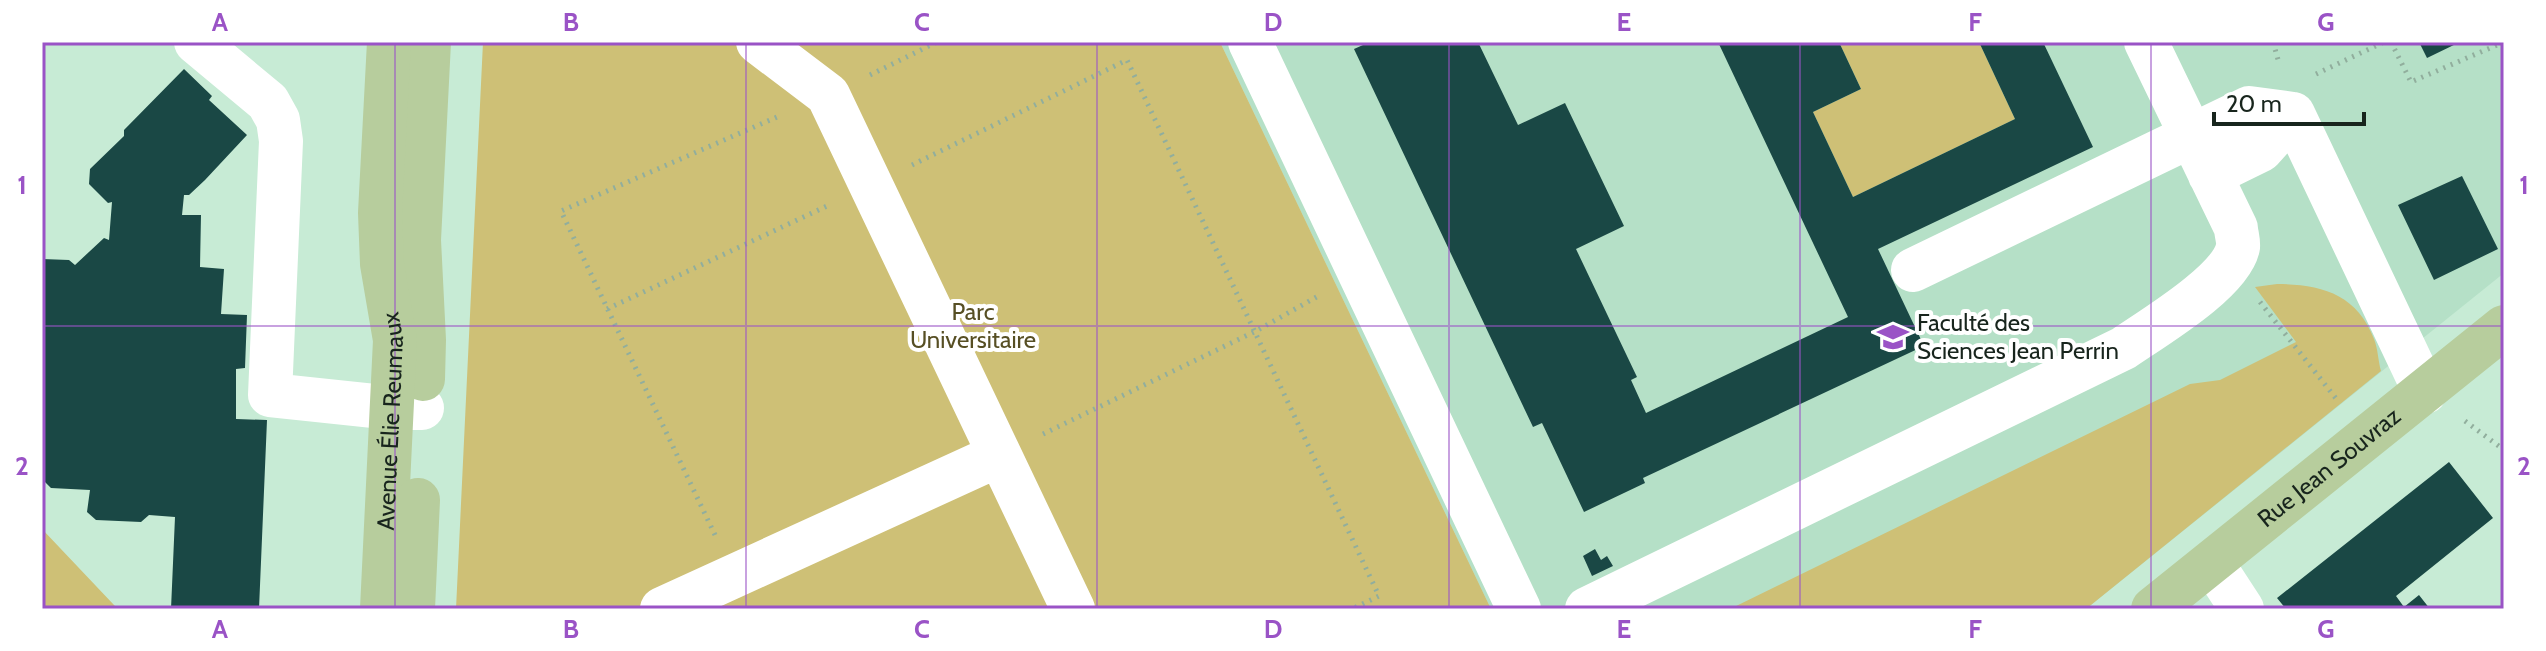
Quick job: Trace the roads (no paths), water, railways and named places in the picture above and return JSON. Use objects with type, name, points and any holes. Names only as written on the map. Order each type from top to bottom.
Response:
[{"type":"main road","name":"Avenue Élie Reumaux","points":[[389,42],[380,213],[382,264],[407,408],[413,609]]},
{"type":"main road","name":"Avenue Élie Reumaux","points":[[382,609],[407,408],[424,340],[419,240],[429,42]]},
{"type":"main road","name":"Rue Jean Souvraz","points":[[2153,609],[2504,327]]},
{"type":"street","points":[[196,42],[268,102],[278,120],[281,141],[270,395],[407,408]]},
{"type":"street","points":[[758,42],[828,95],[1073,609]]},
{"type":"street","points":[[1250,42],[1519,609]]},
{"type":"street","points":[[1587,609],[2124,348],[2218,280],[2238,247],[2236,228],[2146,42]]},
{"type":"street","points":[[1913,270],[2249,108],[2293,114]]},
{"type":"street","points":[[2210,175],[2261,150],[2293,114]]},
{"type":"street","points":[[2293,114],[2425,392]]},
{"type":"street","points":[[662,609],[999,455]]},
{"type":"street","points":[[2212,563],[2242,609]]},
{"type":"place","name":"Faculté des Sciences Jean Perrin","points":[[1893,337]]},
{"type":"park label","name":"Parc Universitaire","points":[[973,326]]}]
